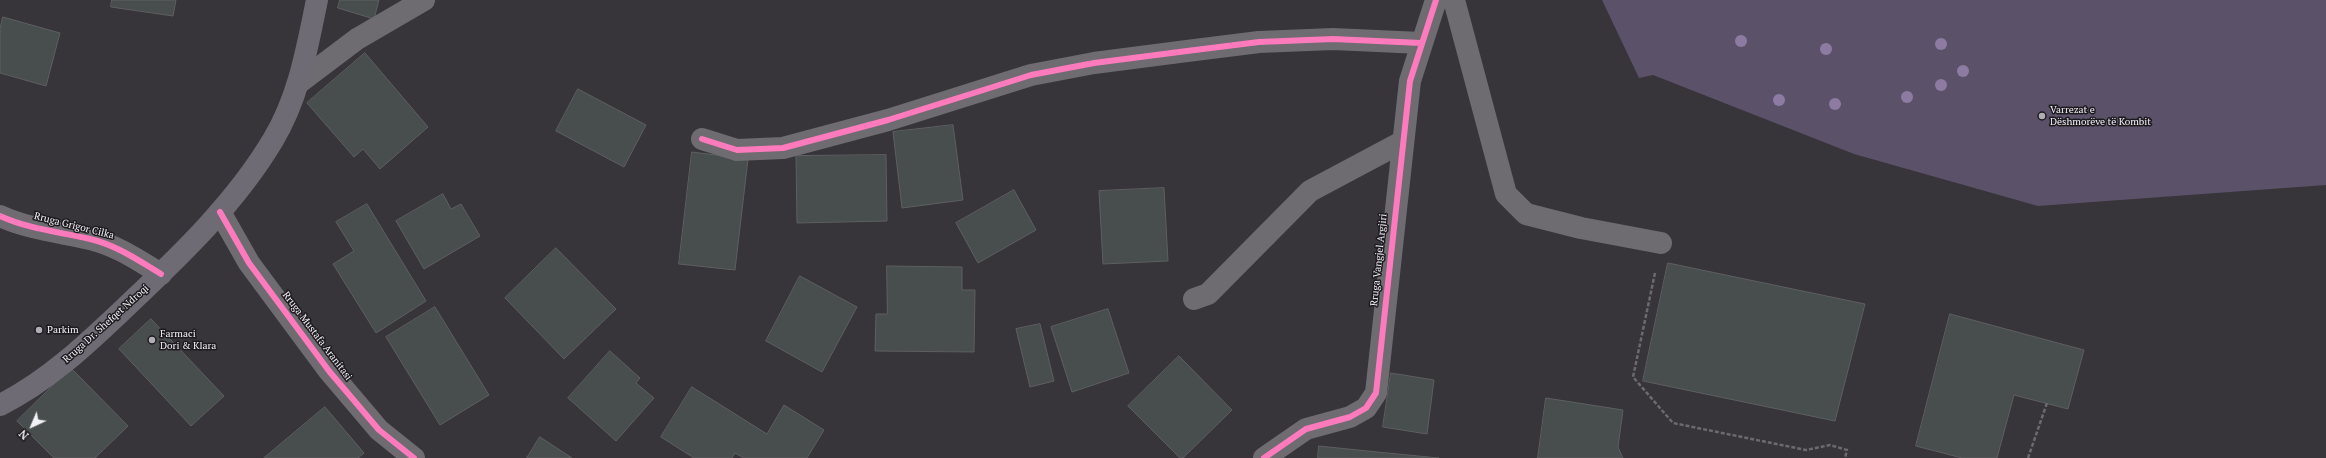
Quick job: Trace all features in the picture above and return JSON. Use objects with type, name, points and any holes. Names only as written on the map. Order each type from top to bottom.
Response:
[{"type":"main road","name":"Rruga Dr. Shefqet Ndroqi","points":[[0,405],[63,364],[161,274],[220,212],[274,140],[300,82],[317,0]]},
{"type":"street","points":[[300,82],[357,39],[424,0]]},
{"type":"street","name":"Rruga Vangjel Argjiri","points":[[1264,458],[1306,429],[1350,417],[1366,408],[1376,393],[1402,142],[1410,81],[1436,0]]},
{"type":"street","points":[[1454,0],[1506,194],[1526,214],[1581,228],[1661,243]]},
{"type":"street","points":[[702,139],[736,150],[783,148],[888,120],[1031,75],[1094,63],[1259,42],[1333,39],[1421,43]]},
{"type":"street","points":[[1194,299],[1208,294],[1310,191],[1402,142]]},
{"type":"street","name":"Rruga Mustafa Aranitasi","points":[[220,212],[249,263],[329,371],[379,430],[414,458]]},
{"type":"street","name":"Rruga Grigor Cilka","points":[[0,216],[53,232],[90,239],[120,248],[161,274]]},
{"type":"path","points":[[1661,243],[1633,377],[1673,423],[1806,450],[1830,445],[1847,450],[1845,458]]},
{"type":"path","points":[[2028,458],[2047,403]]},
{"type":"shaded area","name":"Varrezat e Dëshmorëve të Kombit","points":[[1602,0],[2326,0],[2326,185],[2038,206],[1854,154],[1653,75],[1639,78]]},
{"type":"building","points":[[112,0],[176,0],[173,16],[111,7]]},
{"type":"building","points":[[340,0],[379,0],[374,19],[338,8]]},
{"type":"building","points":[[3,17],[60,33],[46,86],[0,73],[0,29]]},
{"type":"building","points":[[365,53],[428,127],[380,169],[363,149],[354,157],[307,103]]},
{"type":"building","points":[[578,89],[646,125],[624,167],[556,131]]},
{"type":"building","points":[[953,125],[963,200],[902,208],[893,132]]},
{"type":"building","points":[[692,152],[748,159],[735,270],[679,264]]},
{"type":"building","points":[[886,155],[887,221],[797,223],[796,156]]},
{"type":"building","points":[[1164,188],[1168,261],[1103,264],[1099,191]]},
{"type":"building","points":[[1014,190],[1036,230],[978,263],[956,223]]},
{"type":"building","points":[[443,194],[451,209],[461,204],[480,236],[424,269],[396,221]]},
{"type":"building","points":[[367,204],[426,301],[376,333],[333,264],[354,251],[336,222]]},
{"type":"building","points":[[556,248],[616,309],[564,359],[505,298]]},
{"type":"building","points":[[1668,263],[1865,304],[1835,421],[1643,381]]},
{"type":"building","points":[[887,266],[962,267],[962,290],[975,290],[974,352],[875,351],[876,314],[887,314]]},
{"type":"building","points":[[800,276],[857,307],[822,372],[766,341]]},
{"type":"building","points":[[435,307],[489,395],[440,425],[386,337]]},
{"type":"building","points":[[1108,309],[1129,373],[1072,392],[1051,327]]},
{"type":"building","points":[[1950,314],[2084,350],[2068,409],[2014,395],[1997,458],[1962,458],[1916,446]]},
{"type":"building","points":[[151,319],[224,396],[191,426],[119,349]]},
{"type":"building","points":[[1040,324],[1054,381],[1030,387],[1016,329]]},
{"type":"building","points":[[610,351],[640,378],[636,383],[654,398],[616,441],[568,398]]},
{"type":"building","points":[[1179,356],[1232,410],[1183,458],[1180,458],[1128,406]]},
{"type":"building","points":[[71,368],[128,426],[95,458],[54,458],[17,421]]},
{"type":"building","points":[[1391,373],[1434,380],[1427,434],[1383,427]]},
{"type":"building","points":[[692,387],[767,434],[784,405],[824,430],[807,458],[744,458],[735,453],[732,458],[694,458],[661,437]]},
{"type":"building","points":[[1546,398],[1623,410],[1618,447],[1623,458],[1538,458]]},
{"type":"building","points":[[325,407],[364,453],[358,458],[264,458]]},
{"type":"building","points":[[540,437],[572,458],[527,458]]},
{"type":"building","points":[[1319,446],[1377,452],[1439,458],[1318,458]]},
{"type":"cycle path","points":[[1264,458],[1306,429],[1350,417],[1366,408],[1376,393],[1410,81],[1436,0]]},
{"type":"cycle path","points":[[702,139],[737,150],[783,148],[888,120],[1031,75],[1094,63],[1259,42],[1333,39],[1421,43]]},
{"type":"cycle path","points":[[220,212],[249,263],[329,371],[379,430],[414,458]]},
{"type":"cycle path","points":[[0,216],[33,227],[90,239],[109,245],[161,274]]},
{"type":"place","name":"Varrezat e Dëshmorëve të Kombit","points":[[2042,116]]},
{"type":"place","name":"Parkim","points":[[39,330]]},
{"type":"place","name":"Farmaci Dori & Klara","points":[[152,340]]}]
